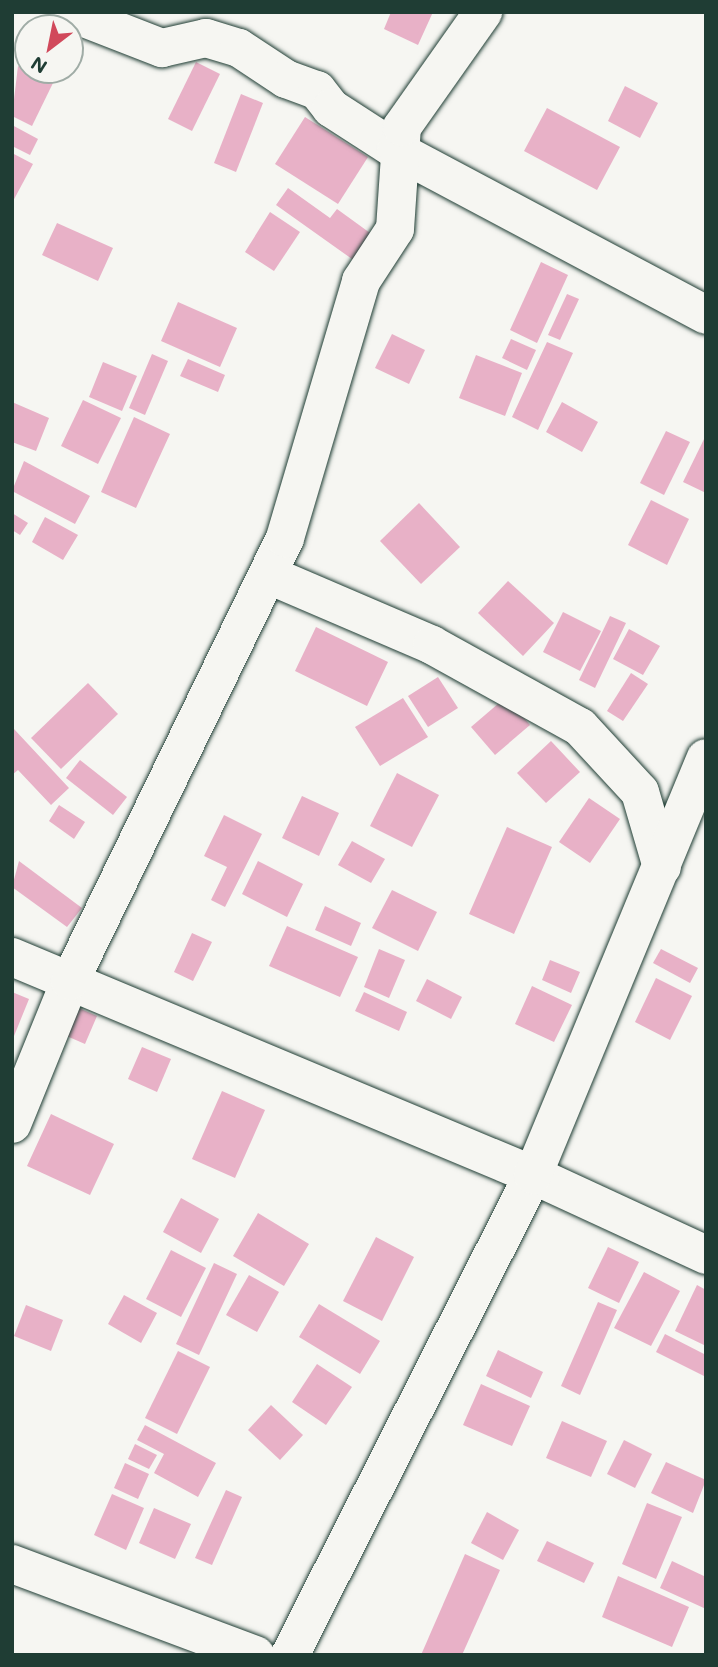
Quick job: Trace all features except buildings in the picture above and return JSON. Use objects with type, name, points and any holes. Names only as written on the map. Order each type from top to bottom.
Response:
[{"type":"street","points":[[69,12],[162,48],[206,38],[239,48],[286,79],[317,90],[331,108],[396,150],[706,315]]},
{"type":"street","points":[[12,1124],[70,981],[269,575],[317,439],[361,281],[396,229],[396,150],[402,127],[484,12]]},
{"type":"street","points":[[269,575],[432,645],[580,727],[640,792],[662,867]]},
{"type":"street","points":[[289,1655],[533,1175],[706,758]]},
{"type":"street","points":[[12,957],[533,1175],[706,1255]]},
{"type":"street","points":[[12,1564],[204,1644],[256,1655]]}]
